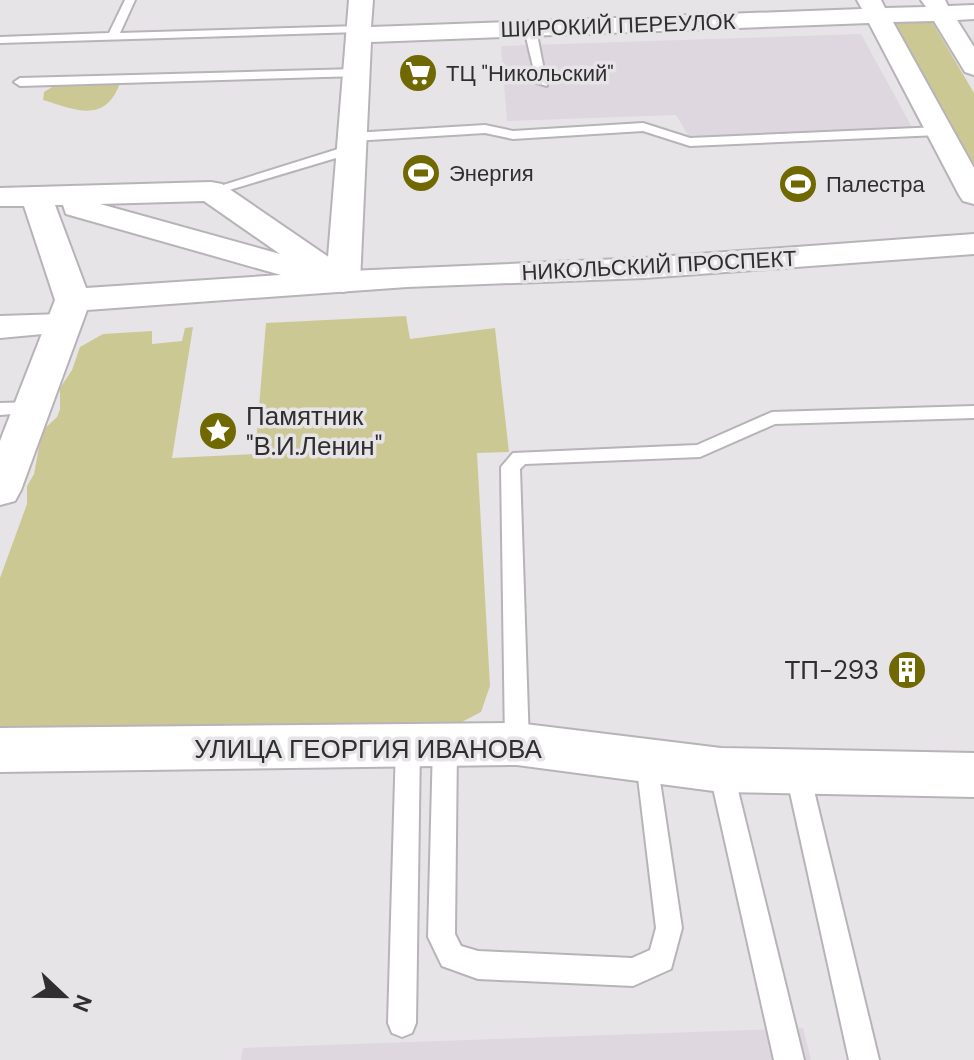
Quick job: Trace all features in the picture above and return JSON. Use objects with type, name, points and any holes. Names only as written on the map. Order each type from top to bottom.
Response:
[{"type":"street","points":[[343,282],[361,0]]},
{"type":"street","points":[[937,7],[974,67]]},
{"type":"street","name":"ШИРОКИЙ ПЕРЕУЛОК","points":[[359,32],[530,29],[873,8],[937,7],[974,12]]},
{"type":"street","points":[[873,8],[974,195]]},
{"type":"street","points":[[0,197],[211,191],[343,282]]},
{"type":"street","points":[[36,195],[343,282]]},
{"type":"street","points":[[0,490],[17,408],[68,312],[36,195]]},
{"type":"street","name":"НИКОЛЬСКИЙ ПРОСПЕКТ","points":[[68,312],[343,282],[659,267],[974,244]]},
{"type":"street","points":[[0,327],[68,312]]},
{"type":"street","name":"УЛИЦА ГЕОРГИЯ ИВАНОВА","points":[[0,750],[517,744],[721,770],[798,774],[974,775]]},
{"type":"lane","points":[[113,36],[130,0]]},
{"type":"lane","points":[[530,29],[543,83]]},
{"type":"lane","points":[[0,40],[359,32]]},
{"type":"lane","points":[[20,82],[356,73]]},
{"type":"lane","points":[[211,191],[352,143],[485,129],[513,135],[654,127],[672,140],[690,142],[939,131]]},
{"type":"lane","points":[[517,744],[510,467],[520,458],[700,451],[772,418],[974,412]]},
{"type":"lane","points":[[426,745],[441,937],[452,956],[478,965],[633,972],[661,959],[669,928],[648,761]]},
{"type":"lane","points":[[402,1023],[426,745]]},
{"type":"lane","points":[[721,770],[789,1060]]},
{"type":"lane","points":[[798,774],[864,1060]]},
{"type":"shaded area","points":[[930,18],[974,93],[974,170],[892,19]]},
{"type":"shaded area","points":[[861,34],[913,129],[690,138],[676,115],[507,121],[501,46]]},
{"type":"shaded area","points":[[120,83],[114,96],[98,109],[78,110],[43,100],[44,92],[57,84]]},
{"type":"shaded area","points":[[406,316],[410,339],[495,328],[509,452],[477,453],[490,686],[481,712],[456,725],[0,740],[0,578],[27,504],[27,486],[34,474],[42,431],[57,417],[60,388],[72,370],[80,347],[103,334],[152,331],[152,344],[182,341],[185,328],[193,327],[172,458],[255,454],[266,323]]},
{"type":"shaded area","points":[[803,1028],[811,1060],[241,1060],[243,1048]]},
{"type":"place","name":"ТЦ \"Никольский\"","points":[[418,73]]},
{"type":"place","name":"Энергия","points":[[421,173]]},
{"type":"place","name":"Палестра","points":[[798,184]]},
{"type":"place","name":"Памятник \"В.И.Ленин\"","points":[[218,431]]},
{"type":"place","name":"ТП-293","points":[[907,670]]}]
